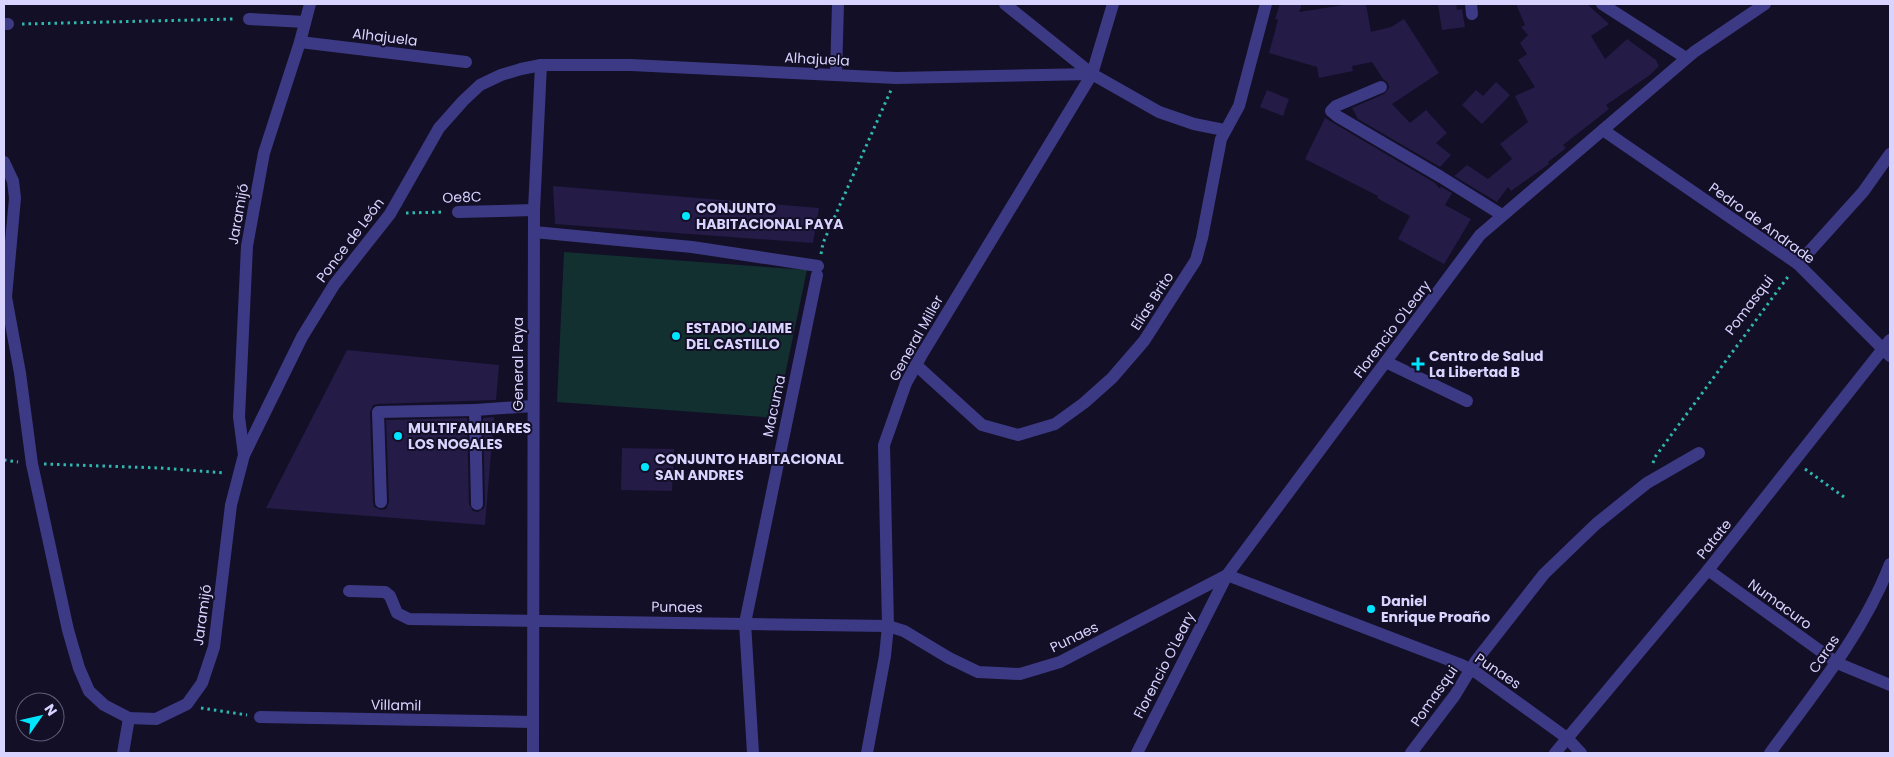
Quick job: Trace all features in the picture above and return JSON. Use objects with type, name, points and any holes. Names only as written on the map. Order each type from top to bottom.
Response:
[{"type":"street","name":"Jaramijó","points":[[188,704],[202,683],[214,646],[230,504],[244,455],[239,417],[247,246],[264,153],[300,42],[310,4]]},
{"type":"street","points":[[836,75],[838,4]]},
{"type":"street","points":[[1005,4],[1092,74],[1159,112],[1194,124],[1224,130]]},
{"type":"street","name":"General Miller","points":[[867,753],[885,656],[888,626],[884,445],[906,383],[916,365],[1092,74],[1112,4]]},
{"type":"street","name":"Elías Brito","points":[[916,365],[982,425],[1018,435],[1056,424],[1084,403],[1112,378],[1144,341],[1196,260],[1202,238],[1220,139],[1239,106],[1266,4]]},
{"type":"street","points":[[1602,4],[1686,58]]},
{"type":"street","name":"Florencio O'Leary","points":[[1137,753],[1227,575],[1480,235],[1686,58],[1765,4]]},
{"type":"street","points":[[248,19],[305,22]]},
{"type":"street","name":"Alhajuela","points":[[300,42],[466,62]]},
{"type":"street","name":"Alhajuela","points":[[541,65],[630,65],[896,78],[1092,74]]},
{"type":"street","name":"Ponce de León","points":[[244,455],[302,337],[334,285],[390,214],[440,128],[463,101],[480,86],[501,75],[541,65]]},
{"type":"street","name":"General Paya","points":[[533,753],[534,210],[541,65]]},
{"type":"street","points":[[1381,87],[1336,106],[1331,110],[1336,116],[1442,177],[1502,215]]},
{"type":"street","name":"Pedro de Andrade","points":[[1603,130],[1798,264],[1888,349]]},
{"type":"street","points":[[1798,264],[1863,192],[1890,154]]},
{"type":"street","points":[[4,162],[13,181],[15,198],[6,297],[20,373],[32,464],[68,630],[79,668],[89,691],[104,705],[129,718],[156,719],[188,704]]},
{"type":"street","name":"Oe8C","points":[[458,212],[534,210]]},
{"type":"street","points":[[534,232],[692,248],[818,270]]},
{"type":"street","name":"Macuma","points":[[753,753],[745,623],[818,270]]},
{"type":"street","name":"Patate","points":[[1555,753],[1708,570],[1888,349]]},
{"type":"street","points":[[1386,362],[1467,401]]},
{"type":"street","points":[[381,502],[378,412],[475,410],[533,406]]},
{"type":"street","points":[[475,410],[477,504]]},
{"type":"street","name":"Pomasqui","points":[[1411,753],[1455,695],[1470,670],[1544,574],[1596,524],[1647,483],[1699,453]]},
{"type":"street","name":"Caras","points":[[1770,753],[1837,663],[1880,592],[1890,564]]},
{"type":"street","name":"Numacuro","points":[[1708,570],[1837,663],[1890,685]]},
{"type":"street","name":"Punaes","points":[[349,591],[385,592],[390,596],[397,613],[409,618],[888,626],[904,631],[949,658],[978,672],[1020,674],[1060,662],[1227,575],[1477,673],[1567,738],[1581,753]]},
{"type":"street","name":"Villamil","points":[[260,717],[532,722]]},
{"type":"street","points":[[123,753],[129,718]]},
{"type":"path","points":[[6,24],[248,19]]},
{"type":"path","points":[[818,270],[823,244],[896,78]]},
{"type":"path","name":"Oe8C","points":[[390,214],[458,212]]},
{"type":"path","name":"Pomasqui","points":[[1647,483],[1655,457],[1798,264]]},
{"type":"path","points":[[32,464],[160,468],[239,474]]},
{"type":"path","points":[[1800,466],[1844,497]]},
{"type":"path","points":[[188,704],[206,709],[260,717]]},
{"type":"green space","name":"ESTADIO JAIME DEL CASTILLO","points":[[564,252],[807,270],[776,418],[557,402]]},
{"type":"building","points":[[1280,4],[1302,4],[1299,12],[1350,4],[1366,4],[1371,32],[1391,27],[1404,19],[1439,73],[1392,104],[1410,123],[1426,110],[1447,133],[1436,143],[1451,155],[1440,167],[1358,119],[1352,108],[1384,94],[1389,88],[1388,83],[1383,79],[1372,62],[1352,66],[1353,71],[1319,78],[1317,67],[1269,53],[1278,20],[1275,19]]},
{"type":"building","points":[[1456,4],[1457,10],[1462,9],[1465,27],[1442,30],[1438,5]]},
{"type":"building","points":[[1516,4],[1587,4],[1609,24],[1591,36],[1605,59],[1627,39],[1656,60],[1659,66],[1650,75],[1606,105],[1609,109],[1563,145],[1566,148],[1548,162],[1549,164],[1511,191],[1508,187],[1497,202],[1454,176],[1467,165],[1488,179],[1512,159],[1500,144],[1528,122],[1515,96],[1535,87],[1518,60],[1527,54],[1520,43],[1528,35],[1521,27],[1525,25]]},
{"type":"building","points":[[1496,82],[1510,95],[1482,124],[1462,105],[1476,90],[1483,96]]},
{"type":"building","points":[[1267,90],[1289,99],[1283,116],[1260,107]]},
{"type":"building","points":[[1325,118],[1435,183],[1439,188],[1441,187],[1452,193],[1445,205],[1471,219],[1444,264],[1398,239],[1410,216],[1377,198],[1378,196],[1305,159]]},
{"type":"building","name":"CONJUNTO HABITACIONAL PAYA","points":[[553,186],[819,208],[813,243],[555,224]]},
{"type":"building","name":"MULTIFAMILIARES LOS NOGALES","points":[[347,350],[499,365],[496,400],[378,404],[373,405],[370,412],[373,502],[374,507],[381,510],[386,509],[389,502],[386,420],[467,418],[469,504],[473,511],[478,512],[484,508],[485,504],[483,418],[494,417],[485,525],[266,508]]},
{"type":"building","name":"CONJUNTO HABITACIONAL SAN ANDRES","points":[[622,448],[674,449],[672,491],[621,490]]},
{"type":"place","name":"CONJUNTO HABITACIONAL PAYA","points":[[686,216]]},
{"type":"place","name":"ESTADIO JAIME DEL CASTILLO","points":[[676,336]]},
{"type":"place","name":"Centro de Salud La Libertad B","points":[[1418,364]]},
{"type":"place","name":"MULTIFAMILIARES LOS NOGALES","points":[[398,436]]},
{"type":"place","name":"CONJUNTO HABITACIONAL SAN ANDRES","points":[[645,467]]},
{"type":"place","name":"Daniel Enrique Proaño","points":[[1371,609]]}]
